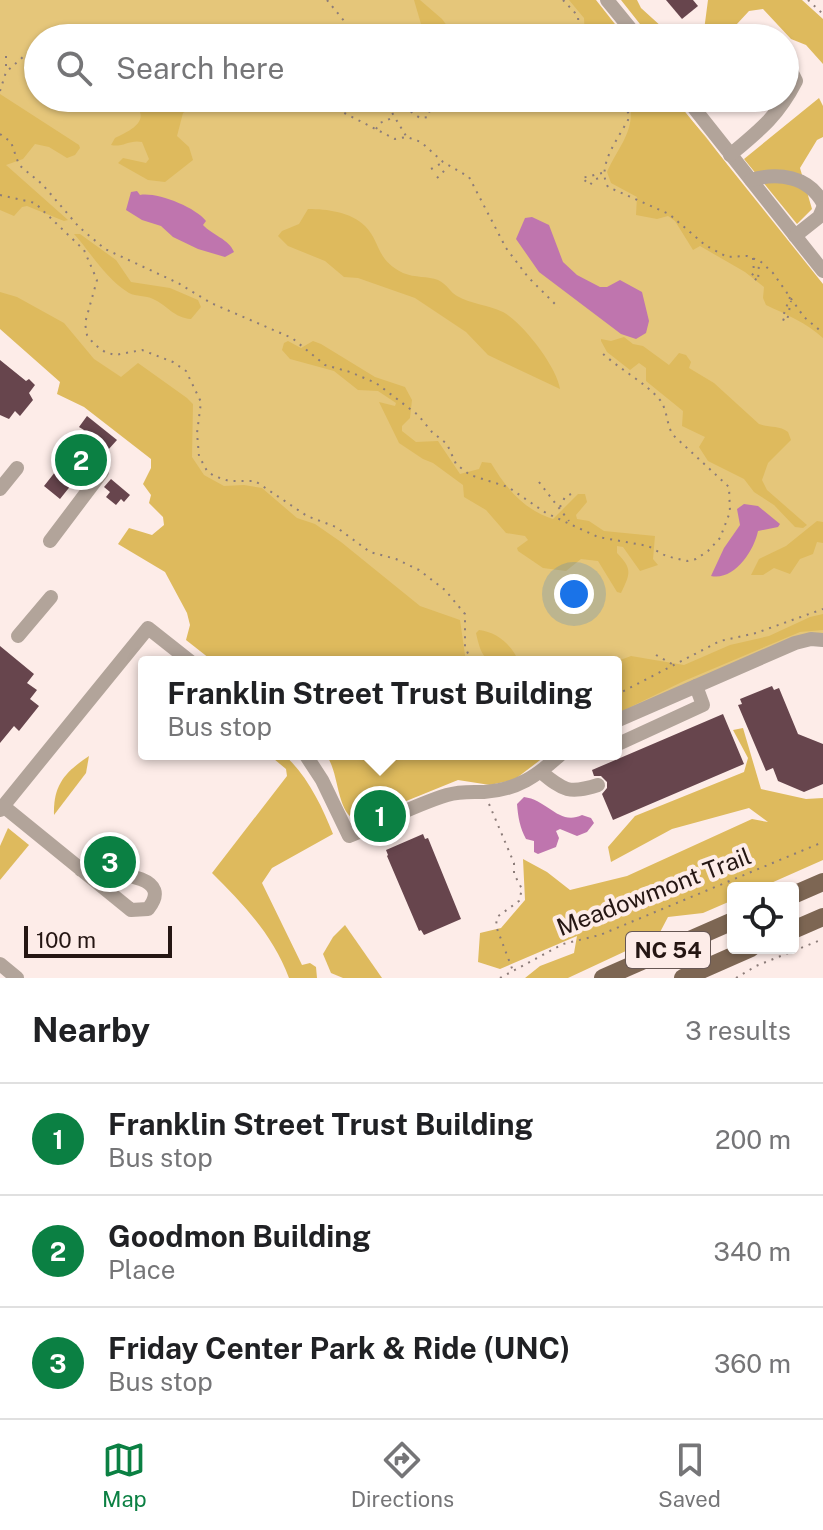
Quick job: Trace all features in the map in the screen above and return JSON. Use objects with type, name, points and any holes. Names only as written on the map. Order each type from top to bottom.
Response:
[{"type":"main road","points":[[799,892],[823,882]]},
{"type":"main road","points":[[799,927],[823,917]]},
{"type":"main road","name":"NC 54","points":[[603,978],[727,924]]},
{"type":"main road","name":"NC 54","points":[[683,978],[737,954]]},
{"type":"street","points":[[607,0],[627,24]]},
{"type":"street","points":[[697,112],[823,271]]},
{"type":"street","points":[[730,155],[777,112]]},
{"type":"street","points":[[751,180],[768,175],[792,177],[808,186],[823,205],[819,217],[795,236]]},
{"type":"street","points":[[0,489],[17,468]]},
{"type":"street","points":[[50,541],[102,472]]},
{"type":"street","points":[[18,636],[51,597]]},
{"type":"street","points":[[81,870],[140,877],[153,887],[156,893],[154,901],[148,909],[131,910],[1,808],[148,628],[183,656]]},
{"type":"street","points":[[622,718],[795,643],[823,640]]},
{"type":"street","points":[[622,742],[703,705],[696,686]]},
{"type":"street","points":[[309,760],[349,836],[445,795],[466,790],[484,792],[525,783],[554,760]]},
{"type":"street","points":[[541,772],[563,790],[580,791],[598,785]]},
{"type":"street","points":[[0,964],[17,978]]},
{"type":"path","points":[[327,0],[347,24]]},
{"type":"path","points":[[563,0],[578,16],[578,24]]},
{"type":"path","points":[[808,0],[823,14]]},
{"type":"path","points":[[0,91],[6,72],[6,56]]},
{"type":"path","points":[[6,72],[24,56]]},
{"type":"path","points":[[343,112],[395,139],[407,137],[421,142],[443,162],[465,173],[474,182],[506,248],[528,277],[559,308]]},
{"type":"path","points":[[391,112],[407,137]]},
{"type":"path","points":[[411,112],[420,118],[428,117],[429,112]]},
{"type":"path","points":[[603,174],[582,178],[590,185],[603,174],[628,120],[628,112]]},
{"type":"path","points":[[376,129],[380,123],[393,117]]},
{"type":"path","points":[[0,134],[11,142],[19,165],[42,184],[100,246],[178,283],[211,303],[292,338],[325,365],[376,383],[418,415],[447,444],[456,464],[470,475],[508,487],[546,513],[598,537],[648,546],[666,556],[687,561],[696,559],[708,551],[725,529],[730,512],[730,494],[725,481],[673,435],[663,404],[656,396],[601,352]]},
{"type":"path","points":[[431,169],[443,162]]},
{"type":"path","points":[[437,178],[449,166]]},
{"type":"path","points":[[603,174],[610,189],[669,214],[713,250],[727,257],[760,261],[773,273],[804,317],[823,333]]},
{"type":"path","points":[[0,195],[35,203],[84,250],[97,280],[85,323],[94,344],[115,355],[142,350],[173,362],[186,371],[201,402],[197,440],[199,456],[207,471],[221,479],[255,481],[307,516],[336,527],[370,552],[396,559],[426,575],[453,598],[465,614],[465,647],[469,656]]},
{"type":"path","points":[[753,258],[751,276],[758,281],[760,261]]},
{"type":"path","points":[[791,298],[787,321],[782,319],[791,298]]},
{"type":"path","points":[[539,482],[570,522]]},
{"type":"path","points":[[560,509],[565,497],[571,494]]},
{"type":"path","points":[[622,692],[727,638],[756,633],[823,609]]},
{"type":"path","points":[[656,655],[673,664]]},
{"type":"path","points":[[484,792],[522,889],[519,901],[497,917],[496,926],[513,971]]},
{"type":"path","name":"Meadowmont Trail","points":[[500,978],[563,944],[600,935],[823,842]]},
{"type":"path","points":[[736,978],[756,966],[823,939]]},
{"type":"shaded area","points":[[0,0],[588,0],[608,24],[24,24],[24,112],[684,112],[823,291],[823,637],[622,714],[622,656],[393,656],[0,318]]},
{"type":"shaded area","points":[[414,0],[420,0],[446,24],[421,24]]},
{"type":"shaded area","points":[[569,0],[596,0],[615,24],[584,24],[584,18]]},
{"type":"shaded area","points":[[621,0],[637,0],[659,24],[640,24]]},
{"type":"shaded area","points":[[708,0],[802,0],[823,19],[823,64],[806,45],[799,42],[799,24],[777,24],[763,9],[749,11],[737,24],[705,24]]},
{"type":"shaded area","points":[[0,94],[80,148],[75,155],[67,158],[49,147],[35,144],[23,159],[6,165],[68,220],[27,206],[14,216],[0,210]]},
{"type":"shaded area","points":[[819,98],[823,106],[823,137],[817,140],[800,168],[812,209],[797,224],[744,159]]},
{"type":"shaded area","points":[[140,112],[185,112],[177,136],[189,147],[193,160],[165,182],[148,180],[118,163],[123,158],[146,163],[149,159],[142,142],[111,145],[115,138],[138,124]]},
{"type":"shaded area","points":[[631,112],[685,112],[823,284],[823,338],[803,323],[766,305],[764,287],[745,272],[700,246],[693,250],[675,221],[668,216],[657,219],[636,215],[637,197],[611,183],[607,172],[626,137]]},
{"type":"shaded area","points":[[137,191],[140,195],[165,198],[201,216],[206,221],[203,225],[234,252],[225,257],[198,249],[173,237],[161,226],[142,220],[126,210],[131,192]]},
{"type":"shaded area","points":[[308,209],[353,217],[370,232],[383,256],[394,268],[408,275],[438,280],[457,296],[503,312],[529,335],[553,369],[560,389],[488,355],[466,332],[415,298],[358,278],[344,277],[325,261],[288,246],[278,236],[299,224]]},
{"type":"shaded area","points":[[532,217],[549,225],[563,262],[577,275],[600,287],[620,280],[642,292],[649,321],[646,333],[636,339],[621,334],[539,272],[516,239],[525,218]]},
{"type":"shaded area","points":[[74,234],[80,234],[116,260],[131,282],[170,288],[198,300],[201,307],[191,319],[185,318],[150,298],[129,293],[106,273]]},
{"type":"shaded area","points":[[0,292],[17,297],[64,323],[94,359],[121,377],[138,363],[193,404],[192,457],[204,475],[224,486],[262,488],[297,518],[315,524],[341,542],[420,606],[460,620],[465,656],[206,656],[186,640],[190,625],[187,613],[165,572],[118,544],[129,528],[152,535],[164,525],[163,517],[149,503],[151,495],[143,484],[151,468],[151,459],[84,407],[57,394],[60,382],[0,329]]},
{"type":"shaded area","points":[[624,337],[669,365],[679,353],[686,355],[691,362],[689,368],[714,383],[759,424],[788,432],[791,440],[768,463],[762,480],[767,490],[807,525],[795,527],[774,505],[754,492],[744,479],[708,461],[699,447],[705,437],[682,426],[683,411],[646,381],[646,368],[639,363],[630,370],[607,352],[601,341]]},
{"type":"shaded area","points":[[288,341],[301,348],[313,341],[321,344],[375,377],[405,387],[412,400],[410,418],[402,426],[402,431],[416,442],[438,441],[460,474],[479,469],[482,462],[491,463],[517,497],[533,510],[553,519],[578,494],[585,494],[587,502],[576,515],[577,519],[589,521],[604,531],[655,536],[653,559],[658,565],[640,571],[623,547],[617,546],[617,553],[628,568],[621,593],[617,592],[598,561],[581,559],[566,571],[543,568],[518,551],[517,548],[528,540],[525,536],[506,533],[486,510],[464,497],[463,485],[399,443],[379,402],[395,406],[396,403],[378,391],[358,390],[334,371],[290,359],[282,350]]},
{"type":"shaded area","points":[[744,504],[758,506],[780,524],[758,531],[752,547],[735,569],[727,574],[711,576],[724,548],[740,525],[737,509]]},
{"type":"shaded area","points":[[817,521],[823,522],[823,543],[817,542],[813,554],[800,559],[790,574],[774,568],[763,575],[751,575],[759,559],[786,546]]},
{"type":"shaded area","points":[[823,614],[823,630],[800,632],[622,711],[622,659],[631,656],[684,665],[730,645],[769,636]]},
{"type":"shaded area","points":[[479,630],[492,633],[503,640],[516,656],[485,656],[476,633]]},
{"type":"shaded area","points":[[743,728],[761,789],[806,799],[823,798],[823,860],[774,882],[727,882],[727,903],[703,913],[668,917],[658,936],[568,978],[525,978],[540,966],[574,953],[577,936],[500,969],[478,962],[480,933],[501,928],[525,900],[523,859],[570,890],[627,876],[752,819],[768,822],[749,808],[672,829],[611,862],[608,847],[635,816],[744,772],[748,758],[733,730]]},
{"type":"shaded area","points":[[89,756],[86,773],[54,815],[56,795],[62,780]]},
{"type":"shaded area","points":[[275,760],[289,760],[299,771],[318,801],[333,834],[272,868],[262,883],[302,965],[310,963],[316,967],[317,978],[289,978],[266,934],[212,873],[287,776],[286,769]]},
{"type":"shaded area","points":[[540,760],[514,780],[490,785],[458,780],[357,821],[345,809],[330,761]]},
{"type":"shaded area","points":[[524,797],[560,815],[574,818],[582,815],[591,818],[594,823],[587,832],[577,836],[560,829],[556,831],[559,838],[556,847],[538,854],[534,852],[534,841],[526,839],[522,831],[517,804]]},
{"type":"shaded area","points":[[8,828],[29,845],[0,880],[0,846]]},
{"type":"shaded area","points":[[345,925],[382,978],[343,978],[331,973],[323,954]]},
{"type":"building","points":[[666,0],[693,0],[698,6],[682,19]]},
{"type":"building","points":[[0,360],[35,385],[29,393],[33,400],[20,416],[15,411],[9,419],[0,415]]},
{"type":"building","points":[[87,416],[117,440],[88,472],[84,469],[60,499],[44,486],[71,452],[69,449],[84,430],[79,427]]},
{"type":"building","points":[[111,479],[130,495],[116,505],[106,497],[110,492],[104,487]]},
{"type":"building","points":[[0,646],[34,674],[27,683],[37,690],[30,699],[39,706],[19,731],[14,726],[0,743]]},
{"type":"building","points":[[772,686],[774,690],[779,688],[798,734],[823,744],[823,784],[804,792],[778,781],[773,768],[766,771],[738,705],[742,704],[740,699]]},
{"type":"building","points":[[723,714],[744,764],[613,820],[602,794],[607,782],[601,776],[594,776],[592,770],[622,760],[622,757]]},
{"type":"building","points":[[423,834],[425,839],[428,838],[461,919],[424,935],[419,931],[386,850]]},
{"type":"place","name":"Goodmon Building","points":[[81,460]]},
{"type":"place","name":"Franklin Street Trust Building","points":[[380,816]]},
{"type":"place","name":"Friday Center Park & Ride (UNC)","points":[[110,862]]}]
